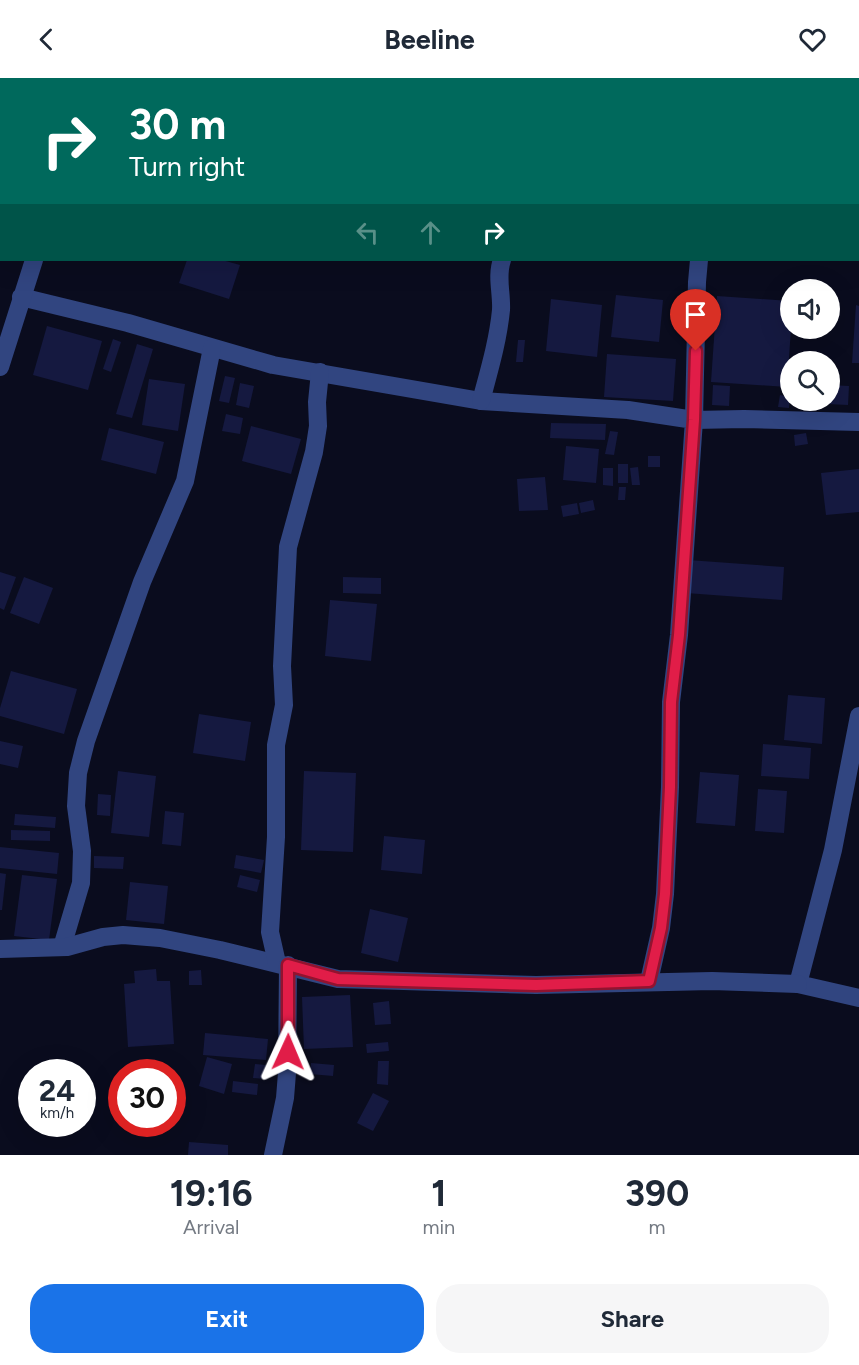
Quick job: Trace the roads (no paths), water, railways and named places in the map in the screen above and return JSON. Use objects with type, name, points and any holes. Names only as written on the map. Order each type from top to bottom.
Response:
[{"type":"street","points":[[0,367],[34,261]]},
{"type":"street","points":[[481,401],[498,334],[501,307],[499,280],[502,261]]},
{"type":"street","points":[[649,981],[661,928],[665,894],[671,702],[679,635],[694,420],[699,261]]},
{"type":"street","points":[[21,297],[128,323],[273,365],[481,401],[628,410],[694,420],[859,422]]},
{"type":"street","points":[[62,947],[81,883],[82,850],[76,806],[78,773],[86,741],[142,582],[185,481],[212,348]]},
{"type":"street","points":[[273,1155],[285,1098],[287,1073],[283,964],[270,932],[276,837],[276,745],[284,705],[282,666],[288,547],[314,453],[318,426],[317,402],[320,372]]},
{"type":"street","points":[[798,984],[833,850],[859,716]]},
{"type":"street","points":[[0,949],[62,947],[103,937],[123,935],[160,938],[283,964],[338,979],[536,985],[649,981],[798,984],[859,998]]}]
